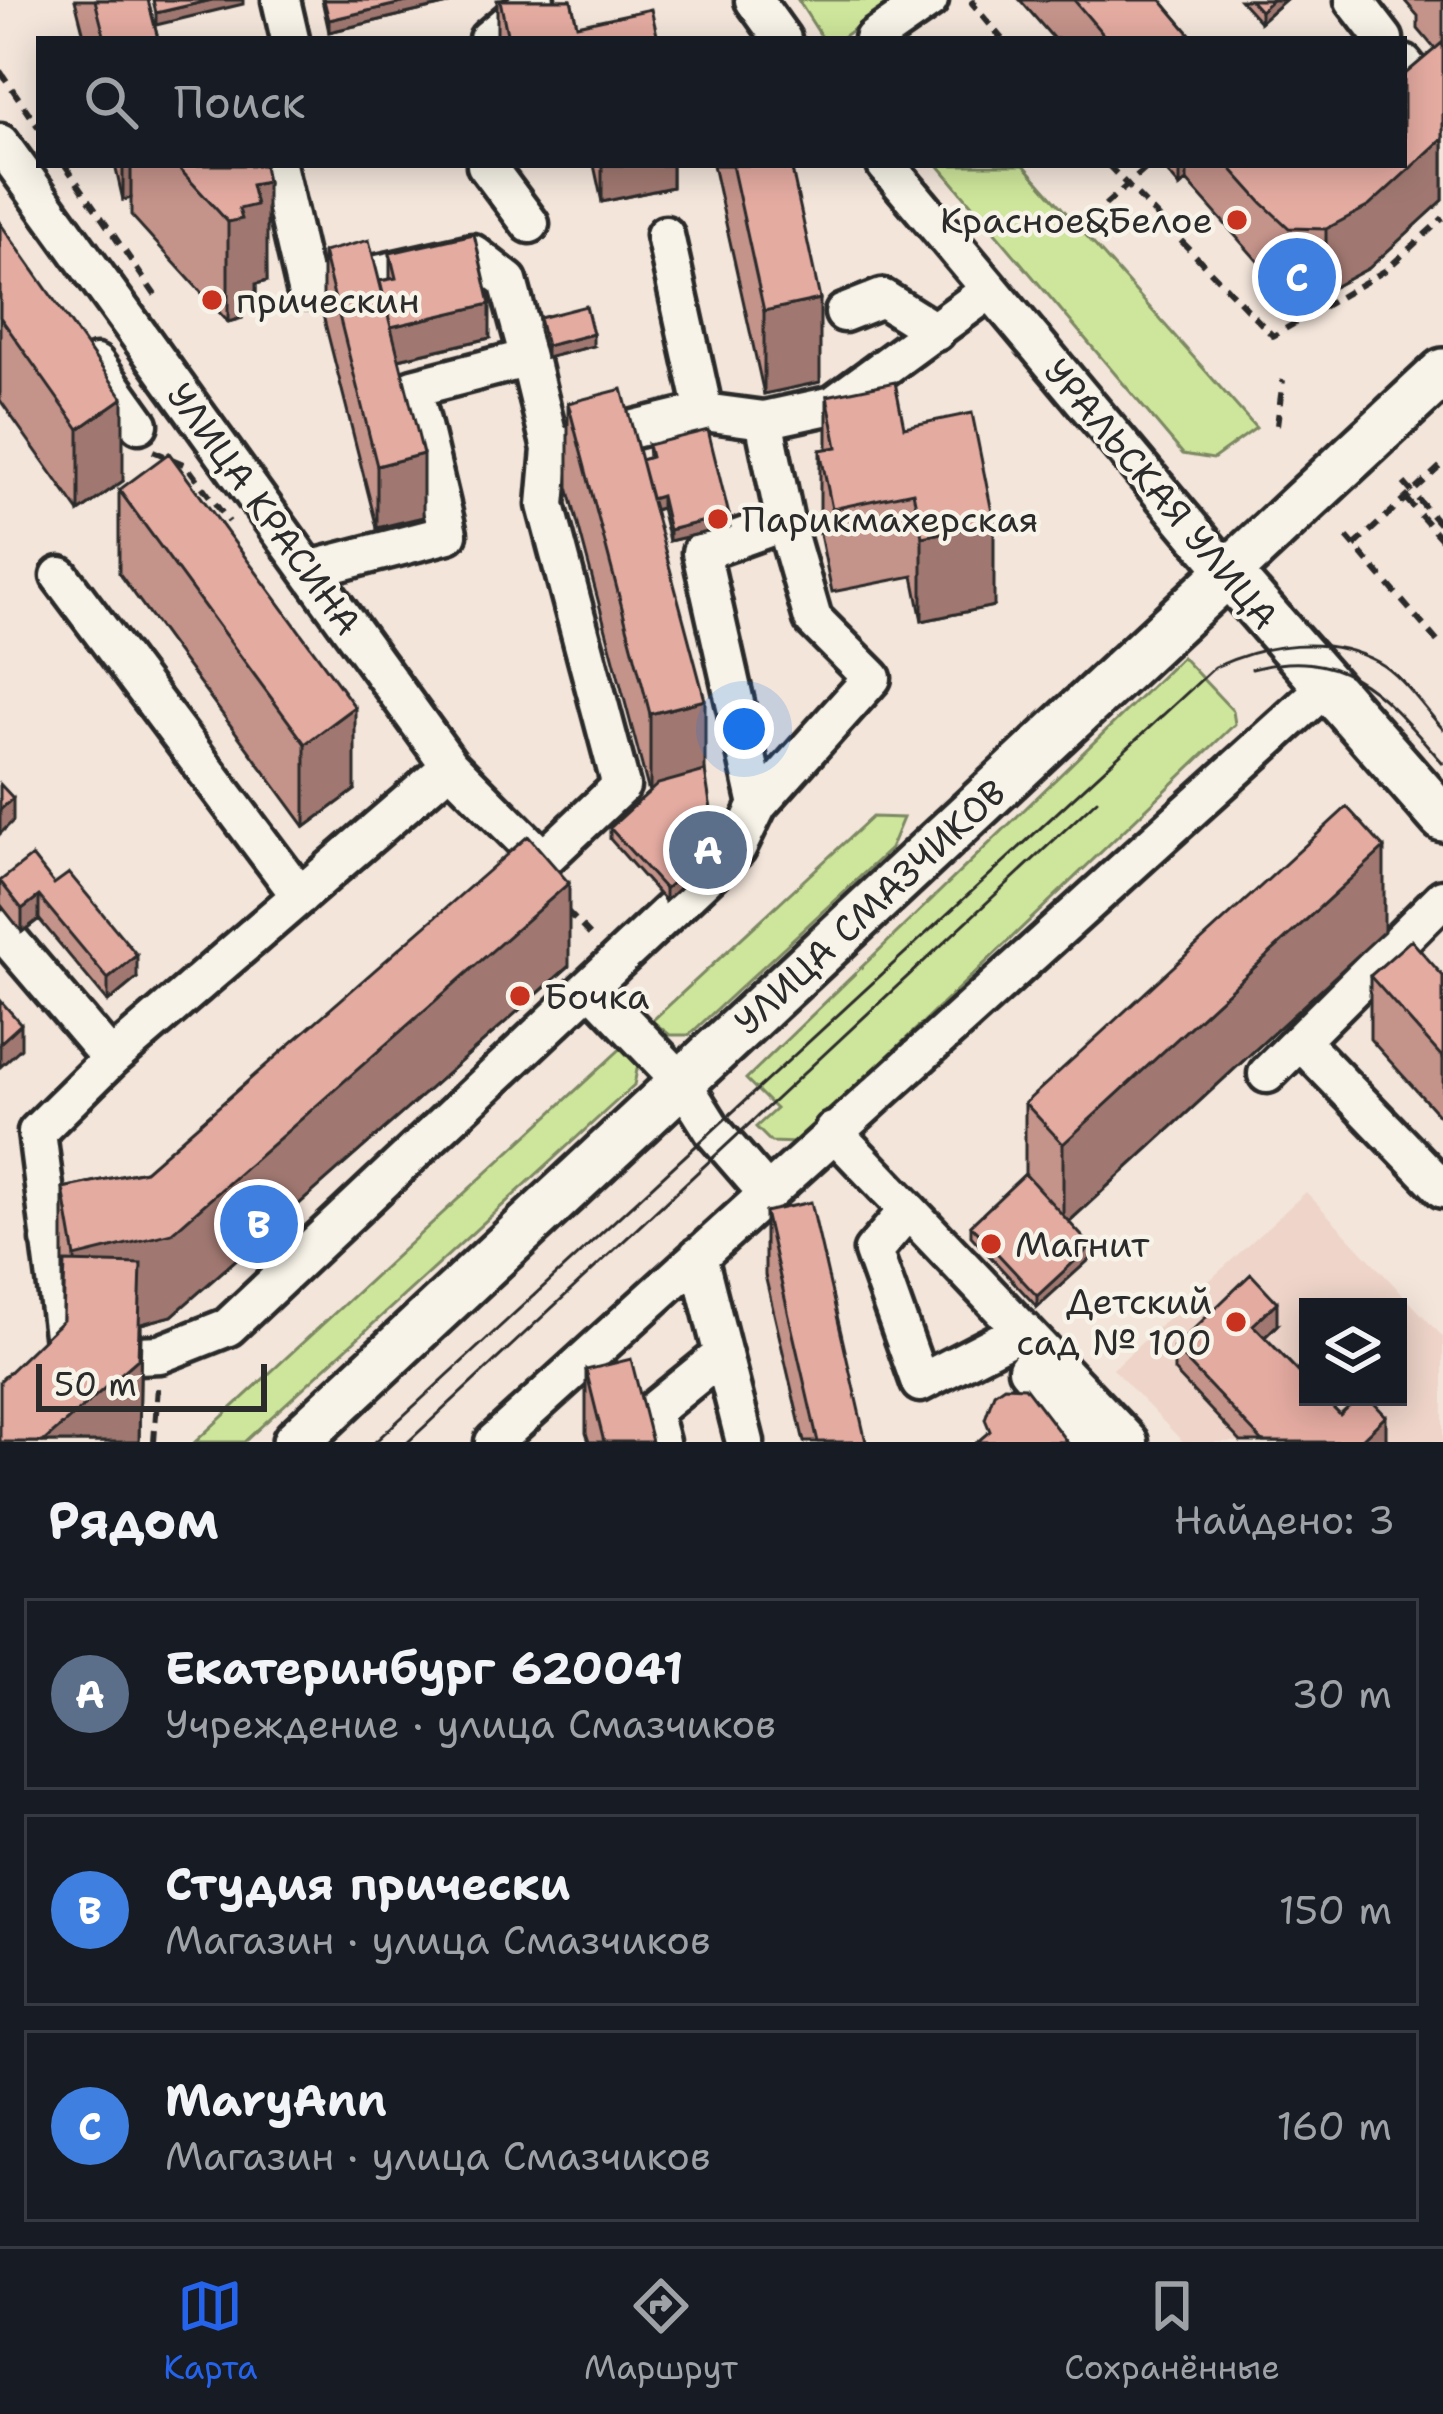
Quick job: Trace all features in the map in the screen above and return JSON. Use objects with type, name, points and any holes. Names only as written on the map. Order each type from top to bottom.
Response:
[{"type":"main road","name":"УЛИЦА СМАЗЧИКОВ","points":[[296,1442],[1443,372]]},
{"type":"main road","name":"УРАЛЬСКАЯ УЛИЦА","points":[[1228,574],[1443,818]]},
{"type":"street","points":[[281,0],[289,36]]},
{"type":"street","points":[[492,36],[535,0]]},
{"type":"street","points":[[754,0],[779,36]]},
{"type":"street","points":[[877,36],[929,0]]},
{"type":"street","points":[[1354,0],[1382,36]]},
{"type":"street","points":[[1407,68],[1427,93],[1407,109]]},
{"type":"street","name":"УЛИЦА КРАСИНА","points":[[0,143],[450,766],[544,860]]},
{"type":"street","points":[[278,168],[305,290],[472,253],[508,281],[551,449],[546,506],[621,786],[492,906]]},
{"type":"street","points":[[488,168],[530,224]]},
{"type":"street","name":"УРАЛЬСКАЯ УЛИЦА","points":[[888,168],[1228,574]]},
{"type":"street","points":[[665,235],[704,412]]},
{"type":"street","points":[[551,449],[704,412],[764,420],[833,405],[989,290]]},
{"type":"street","points":[[844,313],[882,298],[936,332]]},
{"type":"street","points":[[70,329],[140,424]]},
{"type":"street","points":[[309,570],[448,534],[413,388],[529,358]]},
{"type":"street","points":[[450,766],[110,1059],[38,1132],[50,1240],[56,1367],[160,1354],[229,1327],[737,848],[758,805],[872,678],[812,620],[764,420]]},
{"type":"street","points":[[758,805],[701,553],[785,522]]},
{"type":"street","points":[[60,576],[300,896]]},
{"type":"street","points":[[494,1442],[1328,686]]},
{"type":"street","points":[[1267,1074],[1443,898]]},
{"type":"street","points":[[0,928],[110,1059]]},
{"type":"street","points":[[592,988],[682,1082],[713,1131],[766,1192]]},
{"type":"street","points":[[1300,1041],[1443,1190]]},
{"type":"street","points":[[833,1131],[1130,1442]]},
{"type":"street","points":[[50,1240],[131,1218],[149,1202]]},
{"type":"street","points":[[908,1210],[873,1251],[920,1384],[1033,1340]]},
{"type":"street","points":[[698,1256],[745,1442]]},
{"type":"street","points":[[1033,1340],[1027,1369],[1089,1442]]},
{"type":"street","points":[[660,1442],[652,1412],[723,1354]]},
{"type":"path","points":[[976,0],[972,3],[1000,36]]},
{"type":"path","points":[[0,71],[36,124]]},
{"type":"path","points":[[67,168],[156,297]]},
{"type":"path","points":[[1110,168],[1273,336],[1387,270],[1443,218]]},
{"type":"path","points":[[1105,205],[1147,168]]},
{"type":"path","points":[[1277,425],[1283,380]]},
{"type":"path","points":[[1354,546],[1443,464]]},
{"type":"path","points":[[1404,484],[1443,541]]},
{"type":"path","points":[[1409,496],[1443,528]]},
{"type":"path","points":[[1347,537],[1443,648]]},
{"type":"path","points":[[154,1442],[159,1369]]},
{"type":"shaded area","name":"Детский сад № 100","points":[[1306,1192],[1406,1298],[1299,1298],[1299,1406],[1407,1406],[1407,1299],[1443,1337],[1443,1442],[1183,1442],[1113,1369]]},
{"type":"green space","points":[[798,0],[894,0],[844,36],[821,36]]},
{"type":"green space","points":[[941,168],[1027,168],[1256,428],[1213,459],[1183,454]]},
{"type":"green space","points":[[1182,657],[1233,711],[1235,724],[797,1143],[771,1142],[756,1127],[776,1109],[746,1079]]},
{"type":"green space","points":[[872,817],[903,818],[890,849],[689,1035],[670,1035],[652,1021]]},
{"type":"green space","points":[[627,1043],[639,1059],[634,1085],[244,1442],[195,1442]]},
{"type":"building","points":[[95,0],[148,0],[157,36],[104,36]]},
{"type":"building","points":[[153,0],[212,0],[156,13]]},
{"type":"building","points":[[324,0],[415,0],[329,20]]},
{"type":"building","points":[[500,0],[571,0],[577,25],[651,9],[657,36],[500,36],[507,34]]},
{"type":"building","points":[[1074,0],[1161,0],[1191,36],[1104,36]]},
{"type":"building","points":[[1250,0],[1272,0],[1260,11]]},
{"type":"building","points":[[1443,42],[1443,138],[1369,206],[1326,229],[1289,228],[1231,168],[1407,168],[1407,72]]},
{"type":"building","points":[[179,168],[265,168],[267,182],[251,185],[256,205],[239,209],[242,219],[228,222]]},
{"type":"building","points":[[733,168],[792,168],[820,299],[764,311]]},
{"type":"building","points":[[0,223],[123,398],[79,429],[0,317]]},
{"type":"building","points":[[474,234],[490,304],[391,327],[380,281],[396,278],[390,253]]},
{"type":"building","points":[[369,240],[423,454],[377,466],[323,252]]},
{"type":"building","points":[[586,306],[593,334],[546,346],[539,318]]},
{"type":"building","points":[[895,382],[904,427],[972,413],[994,522],[922,537],[913,492],[832,509],[820,450],[837,447],[827,396]]},
{"type":"building","points":[[622,389],[705,700],[650,714],[568,403]]},
{"type":"building","points":[[708,430],[729,515],[669,530],[661,496],[651,499],[641,460],[651,457],[648,445]]},
{"type":"building","points":[[169,453],[355,707],[305,744],[119,490]]},
{"type":"building","points":[[705,771],[711,810],[730,831],[665,889],[610,828],[658,784]]},
{"type":"building","points":[[0,784],[13,798],[0,810]]},
{"type":"building","points":[[1347,807],[1384,848],[1063,1144],[1025,1103]]},
{"type":"building","points":[[528,836],[569,883],[172,1233],[75,1257],[63,1188],[145,1171]]},
{"type":"building","points":[[32,856],[54,884],[69,873],[137,955],[108,979],[39,896],[22,909],[0,881]]},
{"type":"building","points":[[1411,940],[1443,976],[1443,1058],[1370,976]]},
{"type":"building","points":[[0,1000],[21,1024],[0,1043]]},
{"type":"building","points":[[1025,1174],[1091,1246],[1037,1296],[971,1225]]},
{"type":"building","points":[[811,1202],[866,1442],[818,1442],[765,1212]]},
{"type":"building","points":[[65,1262],[141,1264],[138,1359],[43,1442],[0,1442],[0,1381],[63,1320]]},
{"type":"building","points":[[1251,1274],[1277,1302],[1253,1325],[1299,1373],[1299,1406],[1331,1406],[1340,1415],[1350,1406],[1377,1406],[1386,1416],[1359,1442],[1263,1442],[1174,1348]]},
{"type":"building","points":[[631,1359],[652,1442],[604,1442],[586,1370]]},
{"type":"building","points":[[1004,1386],[1025,1387],[1067,1442],[977,1442],[990,1431],[985,1419],[994,1393]]},
{"type":"tram line","points":[[375,1442],[1215,667],[1296,645],[1358,653],[1396,675],[1443,729]]},
{"type":"tram line","points":[[1252,669],[1285,663],[1340,671],[1383,699],[1443,763]]},
{"type":"tram line","points":[[408,1442],[1097,800]]},
{"type":"place","name":"Красное&Белое","points":[[1237,220]]},
{"type":"place","name":"MaryAnn","points":[[1297,277]]},
{"type":"place","name":"прическин","points":[[212,300]]},
{"type":"place","name":"Парикмахерская","points":[[718,519]]},
{"type":"place","name":"Екатеринбург 620041","points":[[708,850]]},
{"type":"place","name":"Бочка","points":[[520,996]]},
{"type":"place","name":"Студия прически","points":[[259,1224]]},
{"type":"place","name":"Магнит","points":[[991,1244]]},
{"type":"place","name":"Детский сад № 100","points":[[1236,1322]]}]
